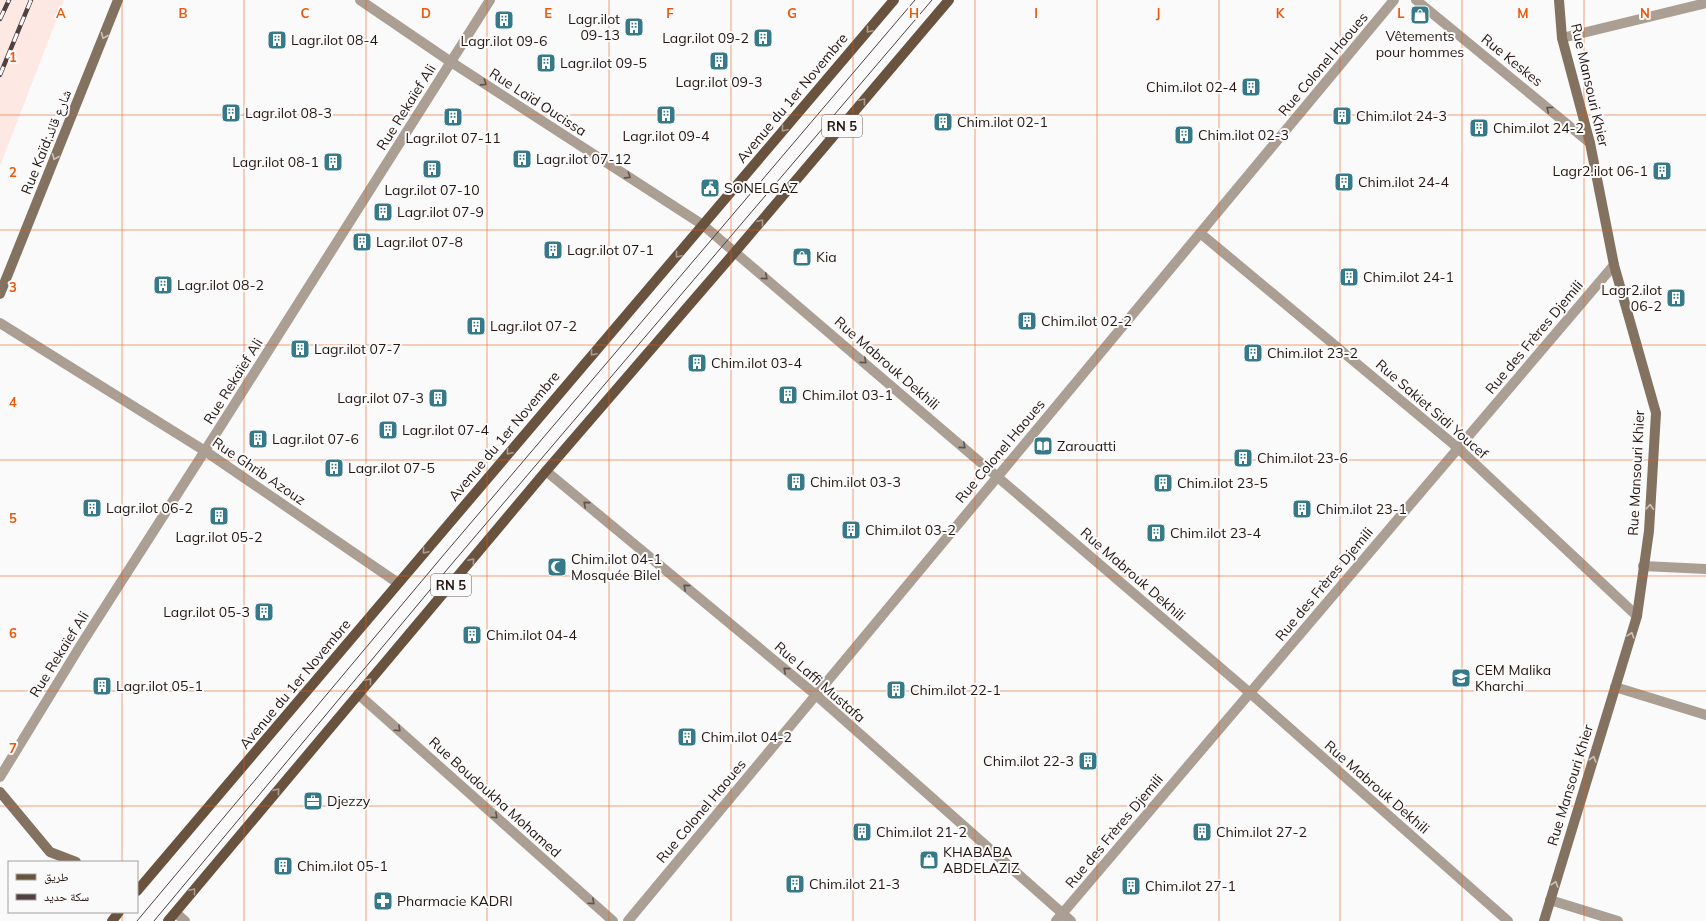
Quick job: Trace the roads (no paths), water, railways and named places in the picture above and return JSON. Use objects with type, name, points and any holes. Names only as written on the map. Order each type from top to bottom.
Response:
[{"type":"main road","name":"Avenue du 1er Novembre","points":[[138,889],[894,0]]},
{"type":"main road","name":"RN 5","points":[[168,921],[546,471],[735,252],[949,0]]},
{"type":"main road","points":[[112,921],[118,913]]},
{"type":"street","name":"Rue Kaïd;شارع قائد","points":[[0,294],[118,0]]},
{"type":"street","name":"Rue Laïd Oucissa","points":[[360,0],[451,62],[703,225],[735,252]]},
{"type":"street","name":"Rue Rekaïef Ali","points":[[0,777],[82,643],[490,0]]},
{"type":"street","name":"Rue Colonel Haoues","points":[[628,921],[1394,0]]},
{"type":"street","name":"Rue Keskes","points":[[1416,0],[1590,142]]},
{"type":"street","name":"Rue Mansouri Khier","points":[[1544,921],[1637,616],[1649,531],[1656,413],[1614,265],[1590,142],[1562,38],[1559,0]]},
{"type":"street","points":[[1562,38],[1706,3]]},
{"type":"street","name":"Rue Sakiet Sidi Youcef","points":[[1200,233],[1458,448],[1637,616]]},
{"type":"street","name":"Rue Mabrouk Dekhili","points":[[735,252],[1250,693],[1508,921]]},
{"type":"street","name":"Rue des Frères Djemili","points":[[1059,917],[1614,265]]},
{"type":"street","name":"Rue Ghrib Azouz","points":[[0,322],[205,451],[398,583]]},
{"type":"street","name":"Rue Laffi Mustafa","points":[[546,471],[816,695],[1059,917],[1071,921]]},
{"type":"street","points":[[1644,566],[1706,569]]},
{"type":"street","points":[[1615,687],[1706,715]]},
{"type":"street","name":"Rue Boudoukha Mohamed","points":[[358,694],[613,921]]},
{"type":"street","points":[[0,792],[50,852],[73,861]]},
{"type":"street","points":[[1550,900],[1618,921]]},
{"type":"street","points":[[176,912],[185,921]]},
{"type":"tram line","points":[[137,921],[441,558],[915,0]]},
{"type":"tram line","points":[[154,921],[450,566],[932,0]]},
{"type":"railway","points":[[0,19],[9,0]]},
{"type":"railway","points":[[0,75],[31,0]]},
{"type":"place","name":"Vêtements pour hommes","points":[[1420,15]]},
{"type":"place","name":"Lagr.ilot 09-6","points":[[504,20]]},
{"type":"place","name":"Lagr.ilot 09-13","points":[[634,27]]},
{"type":"place","name":"Lagr.ilot 09-2","points":[[763,38]]},
{"type":"place","name":"Lagr.ilot 08-4","points":[[277,40]]},
{"type":"place","name":"Lagr.ilot 09-3","points":[[719,61]]},
{"type":"place","name":"Lagr.ilot 09-5","points":[[546,63]]},
{"type":"place","name":"Chim.ilot 02-4","points":[[1251,87]]},
{"type":"place","name":"Lagr.ilot 08-3","points":[[231,113]]},
{"type":"place","name":"Lagr.ilot 09-4","points":[[666,115]]},
{"type":"place","name":"Chim.ilot 24-3","points":[[1342,116]]},
{"type":"place","name":"Lagr.ilot 07-11","points":[[453,117]]},
{"type":"place","name":"Chim.ilot 02-1","points":[[943,122]]},
{"type":"place","name":"Chim.ilot 24-2","points":[[1479,128]]},
{"type":"place","name":"Chim.ilot 02-3","points":[[1184,135]]},
{"type":"place","name":"Lagr.ilot 07-12","points":[[522,159]]},
{"type":"place","name":"Lagr.ilot 08-1","points":[[333,162]]},
{"type":"place","name":"Lagr.ilot 07-10","points":[[432,169]]},
{"type":"place","name":"Lagr2.ilot 06-1","points":[[1662,171]]},
{"type":"place","name":"Chim.ilot 24-4","points":[[1344,182]]},
{"type":"place","name":"SONELGAZ","points":[[710,188]]},
{"type":"place","name":"Lagr.ilot 07-9","points":[[383,212]]},
{"type":"place","name":"Lagr.ilot 07-8","points":[[362,242]]},
{"type":"place","name":"Lagr.ilot 07-1","points":[[553,250]]},
{"type":"place","name":"Kia","points":[[802,257]]},
{"type":"place","name":"Chim.ilot 24-1","points":[[1349,277]]},
{"type":"place","name":"Lagr.ilot 08-2","points":[[163,285]]},
{"type":"place","name":"Lagr2.ilot 06-2","points":[[1676,298]]},
{"type":"place","name":"Chim.ilot 02-2","points":[[1027,321]]},
{"type":"place","name":"Lagr.ilot 07-2","points":[[476,326]]},
{"type":"place","name":"Lagr.ilot 07-7","points":[[300,349]]},
{"type":"place","name":"Chim.ilot 23-2","points":[[1253,353]]},
{"type":"place","name":"Chim.ilot 03-4","points":[[697,363]]},
{"type":"place","name":"Chim.ilot 03-1","points":[[788,395]]},
{"type":"place","name":"Lagr.ilot 07-3","points":[[438,398]]},
{"type":"place","name":"Lagr.ilot 07-4","points":[[388,430]]},
{"type":"place","name":"Lagr.ilot 07-6","points":[[258,439]]},
{"type":"place","name":"Zarouatti","points":[[1043,446]]},
{"type":"place","name":"Chim.ilot 23-6","points":[[1243,458]]},
{"type":"place","name":"Lagr.ilot 07-5","points":[[334,468]]},
{"type":"place","name":"Chim.ilot 03-3","points":[[796,482]]},
{"type":"place","name":"Chim.ilot 23-5","points":[[1163,483]]},
{"type":"place","name":"Lagr.ilot 06-2","points":[[92,508]]},
{"type":"place","name":"Chim.ilot 23-1","points":[[1302,509]]},
{"type":"place","name":"Lagr.ilot 05-2","points":[[219,516]]},
{"type":"place","name":"Chim.ilot 03-2","points":[[851,530]]},
{"type":"place","name":"Chim.ilot 23-4","points":[[1156,533]]},
{"type":"place","name":"Chim.ilot 04-1 Mosquée Bilel","points":[[557,567]]},
{"type":"place","name":"Lagr.ilot 05-3","points":[[264,612]]},
{"type":"place","name":"Chim.ilot 04-4","points":[[472,635]]},
{"type":"place","name":"CEM Malika Kharchi","points":[[1461,678]]},
{"type":"place","name":"Lagr.ilot 05-1","points":[[102,686]]},
{"type":"place","name":"Chim.ilot 22-1","points":[[896,690]]},
{"type":"place","name":"Chim.ilot 04-2","points":[[687,737]]},
{"type":"place","name":"Chim.ilot 22-3","points":[[1088,761]]},
{"type":"place","name":"Djezzy","points":[[313,801]]},
{"type":"place","name":"Chim.ilot 21-2","points":[[862,832]]},
{"type":"place","name":"Chim.ilot 27-2","points":[[1202,832]]},
{"type":"place","name":"KHABABA ABDELAZIZ","points":[[929,860]]},
{"type":"place","name":"Chim.ilot 05-1","points":[[283,866]]},
{"type":"place","name":"Chim.ilot 21-3","points":[[795,884]]},
{"type":"place","name":"Chim.ilot 27-1","points":[[1131,886]]},
{"type":"place","name":"Pharmacie KADRI","points":[[383,901]]}]
